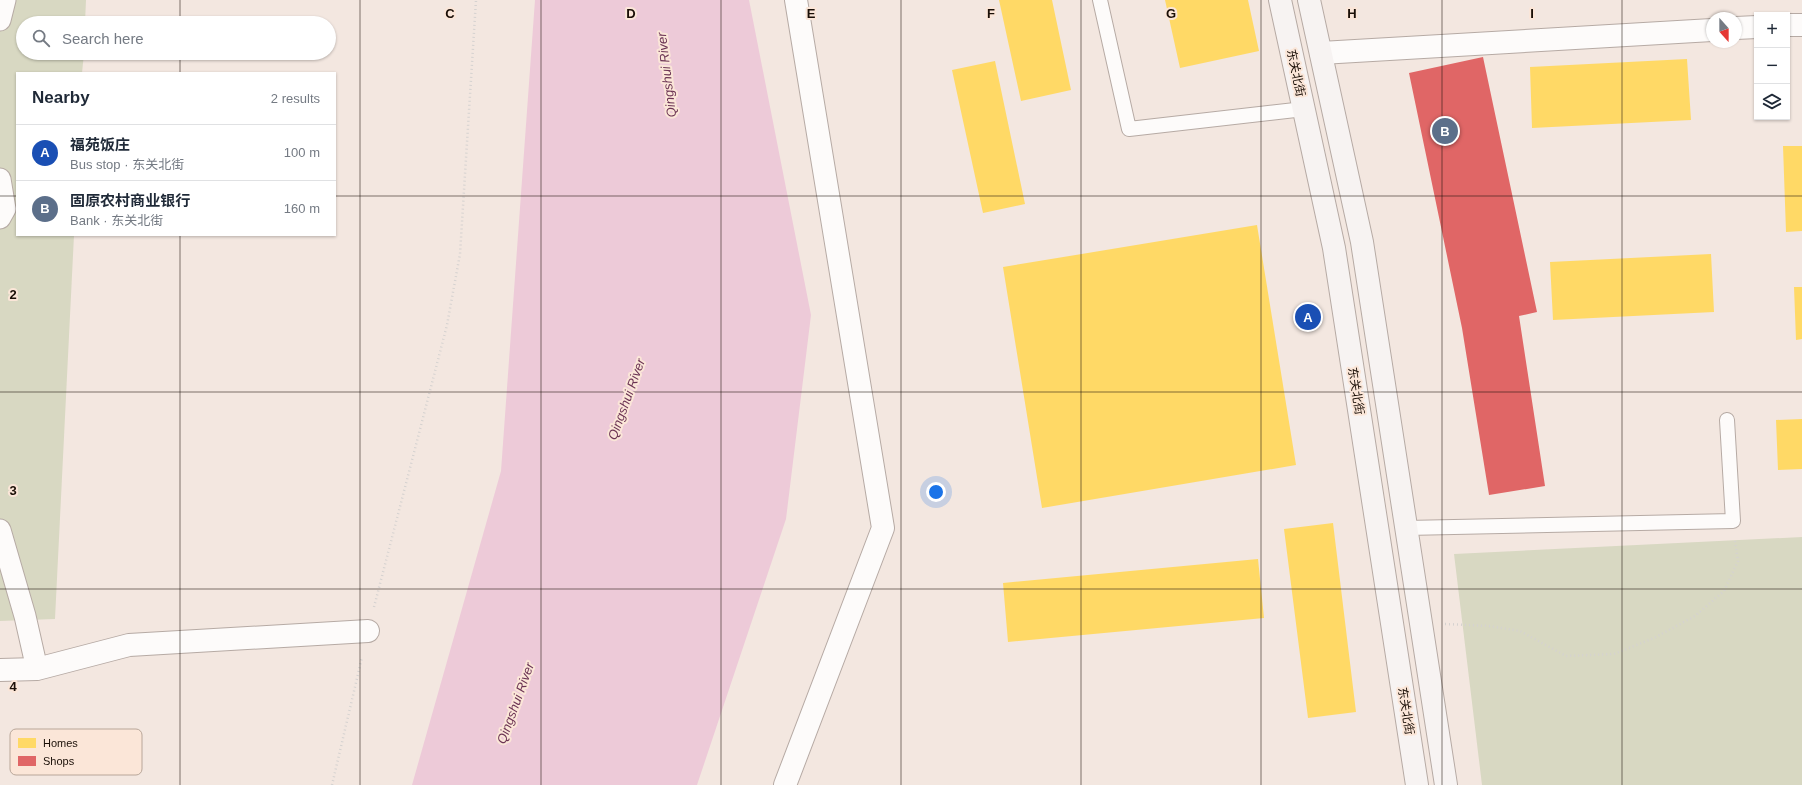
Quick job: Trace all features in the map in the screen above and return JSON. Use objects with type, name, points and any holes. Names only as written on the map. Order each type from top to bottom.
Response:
[{"type":"main road","name":"东关北街","points":[[1280,0],[1334,248],[1417,785]]},
{"type":"main road","points":[[1309,0],[1362,242],[1446,785]]},
{"type":"street","points":[[0,20],[5,0]]},
{"type":"street","points":[[785,785],[883,528],[796,0]]},
{"type":"street","points":[[1790,25],[1802,25]]},
{"type":"street","points":[[1742,28],[1754,27]]},
{"type":"street","points":[[1321,53],[1706,30]]},
{"type":"street","points":[[0,179],[5,209],[0,218]]},
{"type":"street","points":[[0,530],[25,616],[37,669]]},
{"type":"street","points":[[0,670],[37,669],[129,645],[368,631]]},
{"type":"lane","points":[[1100,0],[1129,129],[1304,109]]},
{"type":"lane","points":[[1406,528],[1733,521],[1727,420]]},
{"type":"path","points":[[332,785],[368,631],[447,324],[460,254],[476,0]]},
{"type":"path","points":[[1421,623],[1489,626],[1520,631],[1566,656],[1614,654],[1654,638],[1695,616],[1724,591],[1738,561],[1733,521]]},
{"type":"green space","points":[[0,0],[86,0],[85,16],[16,16],[16,60],[83,60],[82,72],[16,72],[16,236],[74,236],[55,619],[0,621]]},
{"type":"green space","points":[[1802,537],[1802,785],[1482,785],[1454,554]]},
{"type":"water","name":"Qingshui River","points":[[535,0],[749,0],[811,315],[786,519],[697,785],[412,785],[501,471]]},
{"type":"building: Homes","points":[[999,0],[1052,0],[1071,90],[1021,101]]},
{"type":"building: Homes","points":[[1165,0],[1248,0],[1259,51],[1180,68]]},
{"type":"building: Homes","points":[[1687,59],[1691,120],[1532,128],[1530,67]]},
{"type":"building: Homes","points":[[995,61],[1025,204],[983,213],[952,70]]},
{"type":"building: Homes","points":[[1783,146],[1802,146],[1802,231],[1786,232]]},
{"type":"building: Homes","points":[[1257,225],[1296,465],[1042,508],[1003,267]]},
{"type":"building: Homes","points":[[1711,254],[1714,312],[1553,320],[1550,262]]},
{"type":"building: Homes","points":[[1794,287],[1802,287],[1802,339],[1796,340]]},
{"type":"building: Homes","points":[[1802,419],[1802,469],[1778,470],[1776,420]]},
{"type":"building: Homes","points":[[1333,523],[1356,712],[1308,718],[1284,529]]},
{"type":"building: Homes","points":[[1258,559],[1264,618],[1008,642],[1003,583]]},
{"type":"building: Shops","points":[[1483,57],[1537,312],[1519,316],[1545,486],[1489,495],[1462,328],[1409,73]]},
{"type":"place","name":"固原农村商业银行","points":[[1445,131]]},
{"type":"place","name":"福苑饭庄","points":[[1308,317]]}]
